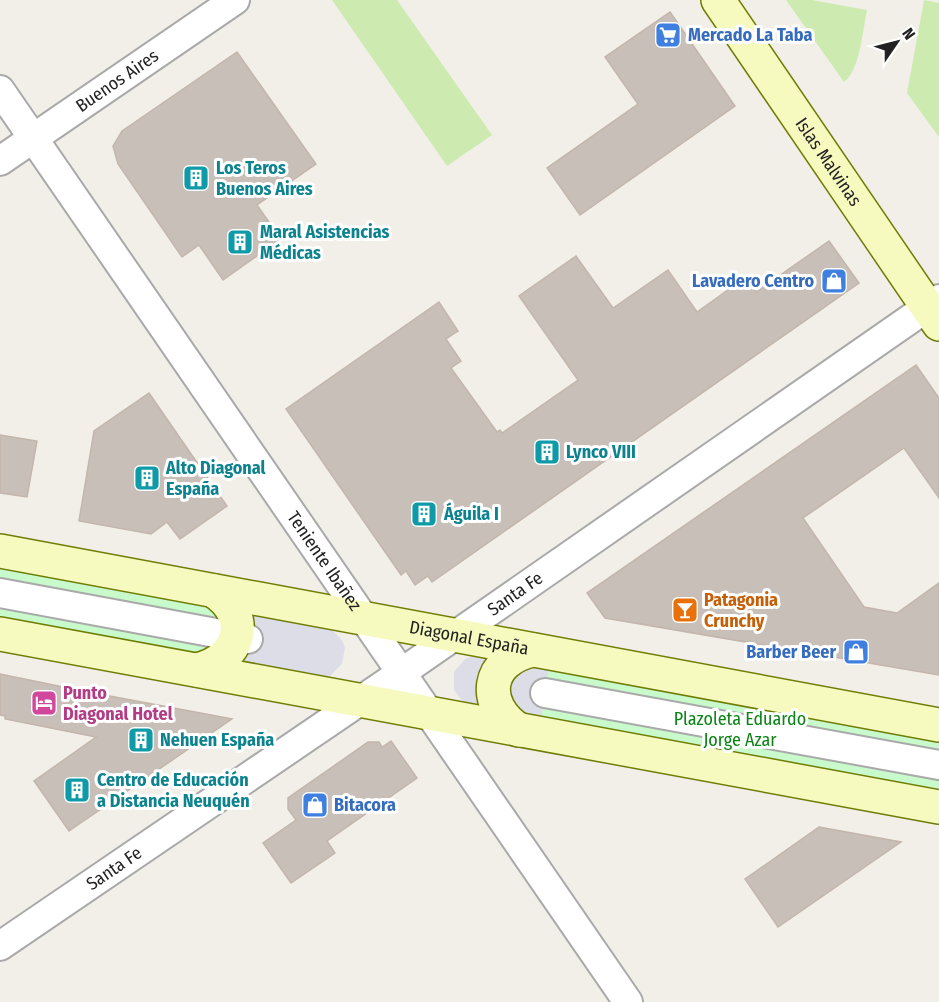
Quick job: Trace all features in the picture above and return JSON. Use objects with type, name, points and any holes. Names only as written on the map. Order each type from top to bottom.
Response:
[{"type":"main road","name":"Islas Malvinas","points":[[717,0],[935,310]]},
{"type":"main road","name":"Diagonal España","points":[[0,551],[939,725]]},
{"type":"main road","points":[[197,670],[207,668],[227,656],[242,638],[230,604],[214,591]]},
{"type":"main road","points":[[0,634],[939,807]]},
{"type":"main road","points":[[519,730],[499,713],[492,690],[501,667],[515,655],[533,650]]},
{"type":"street","name":"Buenos Aires","points":[[0,160],[235,0]]},
{"type":"street","name":"Teniente Ibañez","points":[[0,90],[628,1002]]},
{"type":"street","name":"Santa Fe","points":[[0,946],[935,310]]},
{"type":"street","points":[[0,593],[242,638]]},
{"type":"street","points":[[545,693],[939,765]]},
{"type":"green space","points":[[332,0],[397,0],[492,135],[447,166]]},
{"type":"green space","points":[[786,0],[812,0],[867,10],[854,69],[844,82]]},
{"type":"green space","points":[[924,0],[939,3],[939,137],[907,93]]},
{"type":"green space","points":[[0,567],[252,613],[244,665],[0,620]]},
{"type":"green space","name":"Plazoleta Eduardo Jorge Azar","points":[[549,668],[939,739],[939,792],[541,720]]},
{"type":"shaded area","points":[[252,613],[330,628],[342,640],[345,648],[342,664],[330,676],[321,678],[244,665]]},
{"type":"shaded area","points":[[473,656],[549,668],[541,720],[465,704],[454,690],[454,672],[465,659]]},
{"type":"building","points":[[670,12],[735,106],[580,215],[547,168],[638,104],[605,57]]},
{"type":"building","name":"Los Teros Buenos Aires","points":[[237,52],[316,164],[257,205],[281,239],[223,280],[199,245],[182,257],[118,164],[113,146],[122,131]]},
{"type":"building","points":[[829,241],[859,283],[432,582],[428,576],[415,585],[406,571],[401,575],[286,409],[439,302],[458,331],[446,339],[461,361],[451,368],[497,432],[500,430],[502,433],[578,380],[519,296],[576,256],[613,308],[668,270],[697,312],[746,277],[756,292]]},
{"type":"building","points":[[916,365],[939,398],[939,498],[904,448],[803,518],[864,607],[897,613],[939,583],[939,675],[605,618],[587,593]]},
{"type":"building","name":"Alto Diagonal España","points":[[149,393],[227,506],[180,539],[167,522],[151,534],[79,521],[94,431]]},
{"type":"building","points":[[0,435],[37,441],[27,497],[0,493]]},
{"type":"building","points":[[0,674],[232,719],[69,831],[34,781],[96,737],[5,719],[5,716],[0,715]]},
{"type":"building","points":[[391,741],[417,778],[327,841],[335,853],[291,883],[263,843],[296,820],[288,809],[288,798],[368,742],[379,742],[382,747]]},
{"type":"building","points":[[819,827],[901,842],[778,927],[745,879]]},
{"type":"place","name":"Mercado La Taba","points":[[668,35]]},
{"type":"place","name":"Los Teros Buenos Aires","points":[[196,178]]},
{"type":"place","name":"Maral Asistencias Médicas","points":[[240,242]]},
{"type":"place","name":"Lavadero Centro","points":[[834,281]]},
{"type":"place","name":"Lynco VIII","points":[[547,452]]},
{"type":"place","name":"Alto Diagonal España","points":[[147,478]]},
{"type":"place","name":"Águila I","points":[[424,514]]},
{"type":"place","name":"Patagonia Crunchy","points":[[685,610]]},
{"type":"place","name":"Barber Beer","points":[[856,652]]},
{"type":"place","name":"Punto Diagonal Hotel","points":[[44,703]]},
{"type":"place","name":"Nehuen España","points":[[141,740]]},
{"type":"place","name":"Centro de Educación a Distancia Neuquén","points":[[77,790]]},
{"type":"place","name":"Bitacora","points":[[315,805]]}]
